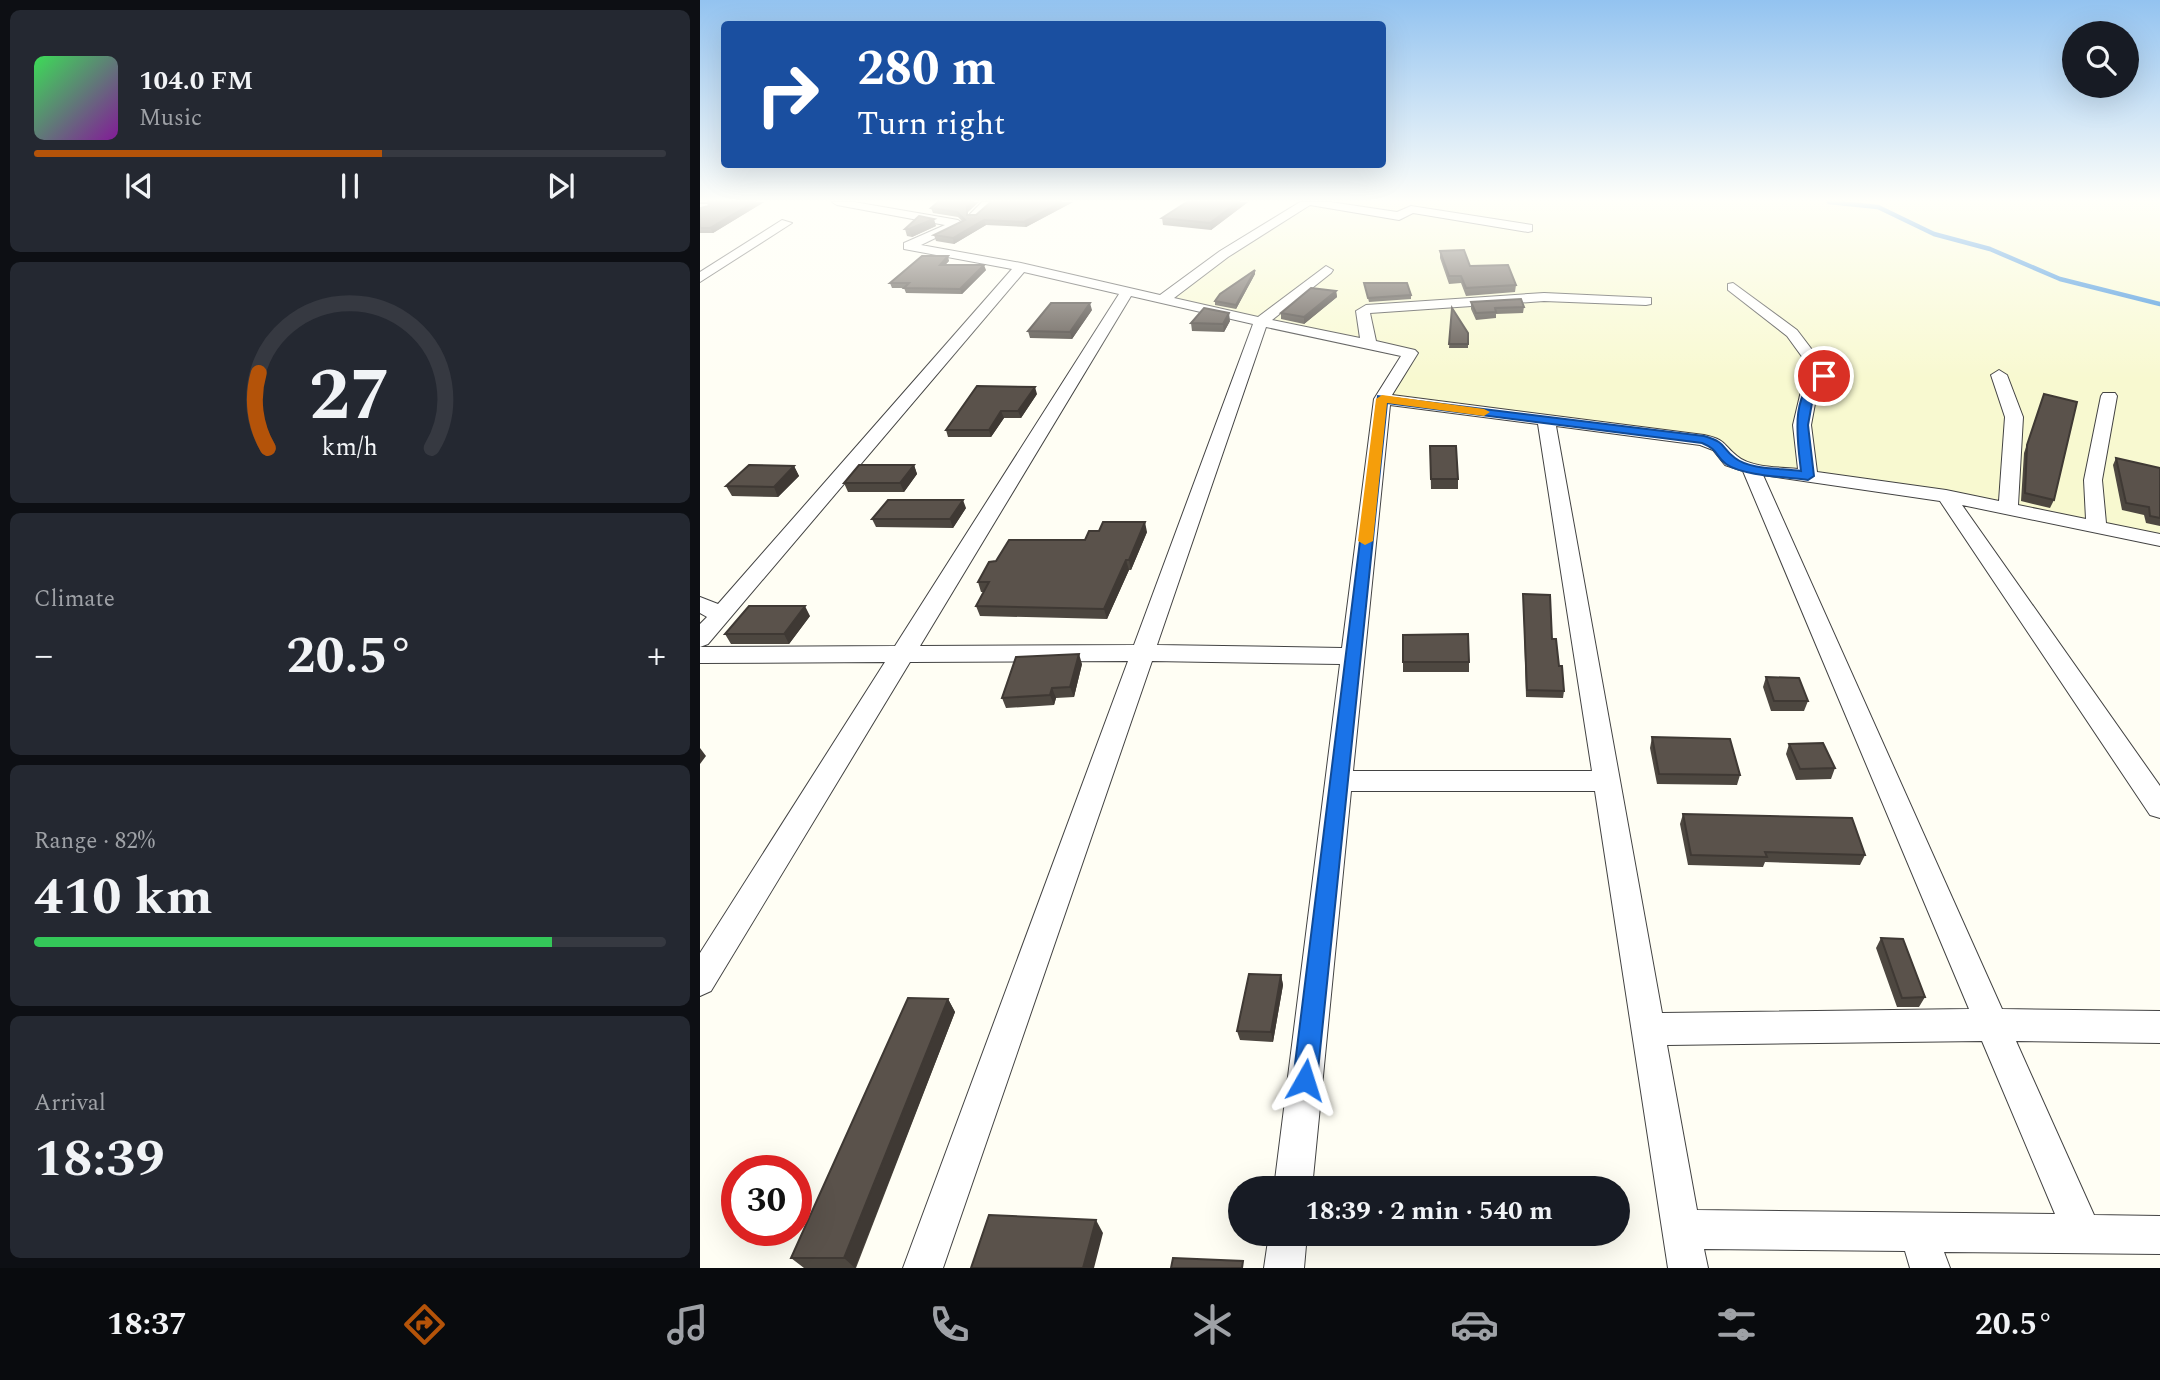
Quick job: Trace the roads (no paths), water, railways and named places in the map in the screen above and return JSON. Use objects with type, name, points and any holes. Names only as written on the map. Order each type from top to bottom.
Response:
[{"type":"street","points":[[700,278],[726,261]]},
{"type":"street","points":[[990,261],[1410,353],[1382,399],[1294,1176]]},
{"type":"street","points":[[1162,300],[1214,261]]},
{"type":"street","points":[[700,639],[1021,267]]},
{"type":"street","points":[[923,1268],[1261,322],[1326,270]]},
{"type":"street","points":[[1733,287],[1792,333],[1824,376],[1824,380],[1809,391],[1802,425],[1808,476]]},
{"type":"street","points":[[700,981],[1127,292]]},
{"type":"street","points":[[1369,345],[1363,311],[1366,309],[1544,297],[1646,301]]},
{"type":"street","points":[[1999,375],[2014,417],[2008,508]]},
{"type":"street","points":[[2096,527],[2093,480],[2109,396]]},
{"type":"street","points":[[1382,399],[1704,440],[1719,446],[1731,461],[1751,468],[1946,496],[2160,540]]},
{"type":"street","points":[[1546,420],[1688,1268]]},
{"type":"street","points":[[1751,468],[2083,1234]]},
{"type":"street","points":[[1946,496],[2160,807]]},
{"type":"street","points":[[700,604],[721,615]]},
{"type":"street","points":[[700,654],[1143,653],[1352,656]]},
{"type":"street","points":[[1338,781],[1607,781]]},
{"type":"street","points":[[1648,1029],[1992,1025],[2160,1027]]},
{"type":"street","points":[[1682,1229],[2160,1235]]},
{"type":"street","points":[[1918,1232],[1930,1268]]},
{"type":"street","points":[[1284,1268],[1287,1246]]},
{"type":"waterway","points":[[2018,261],[2060,279],[2160,304]]}]
